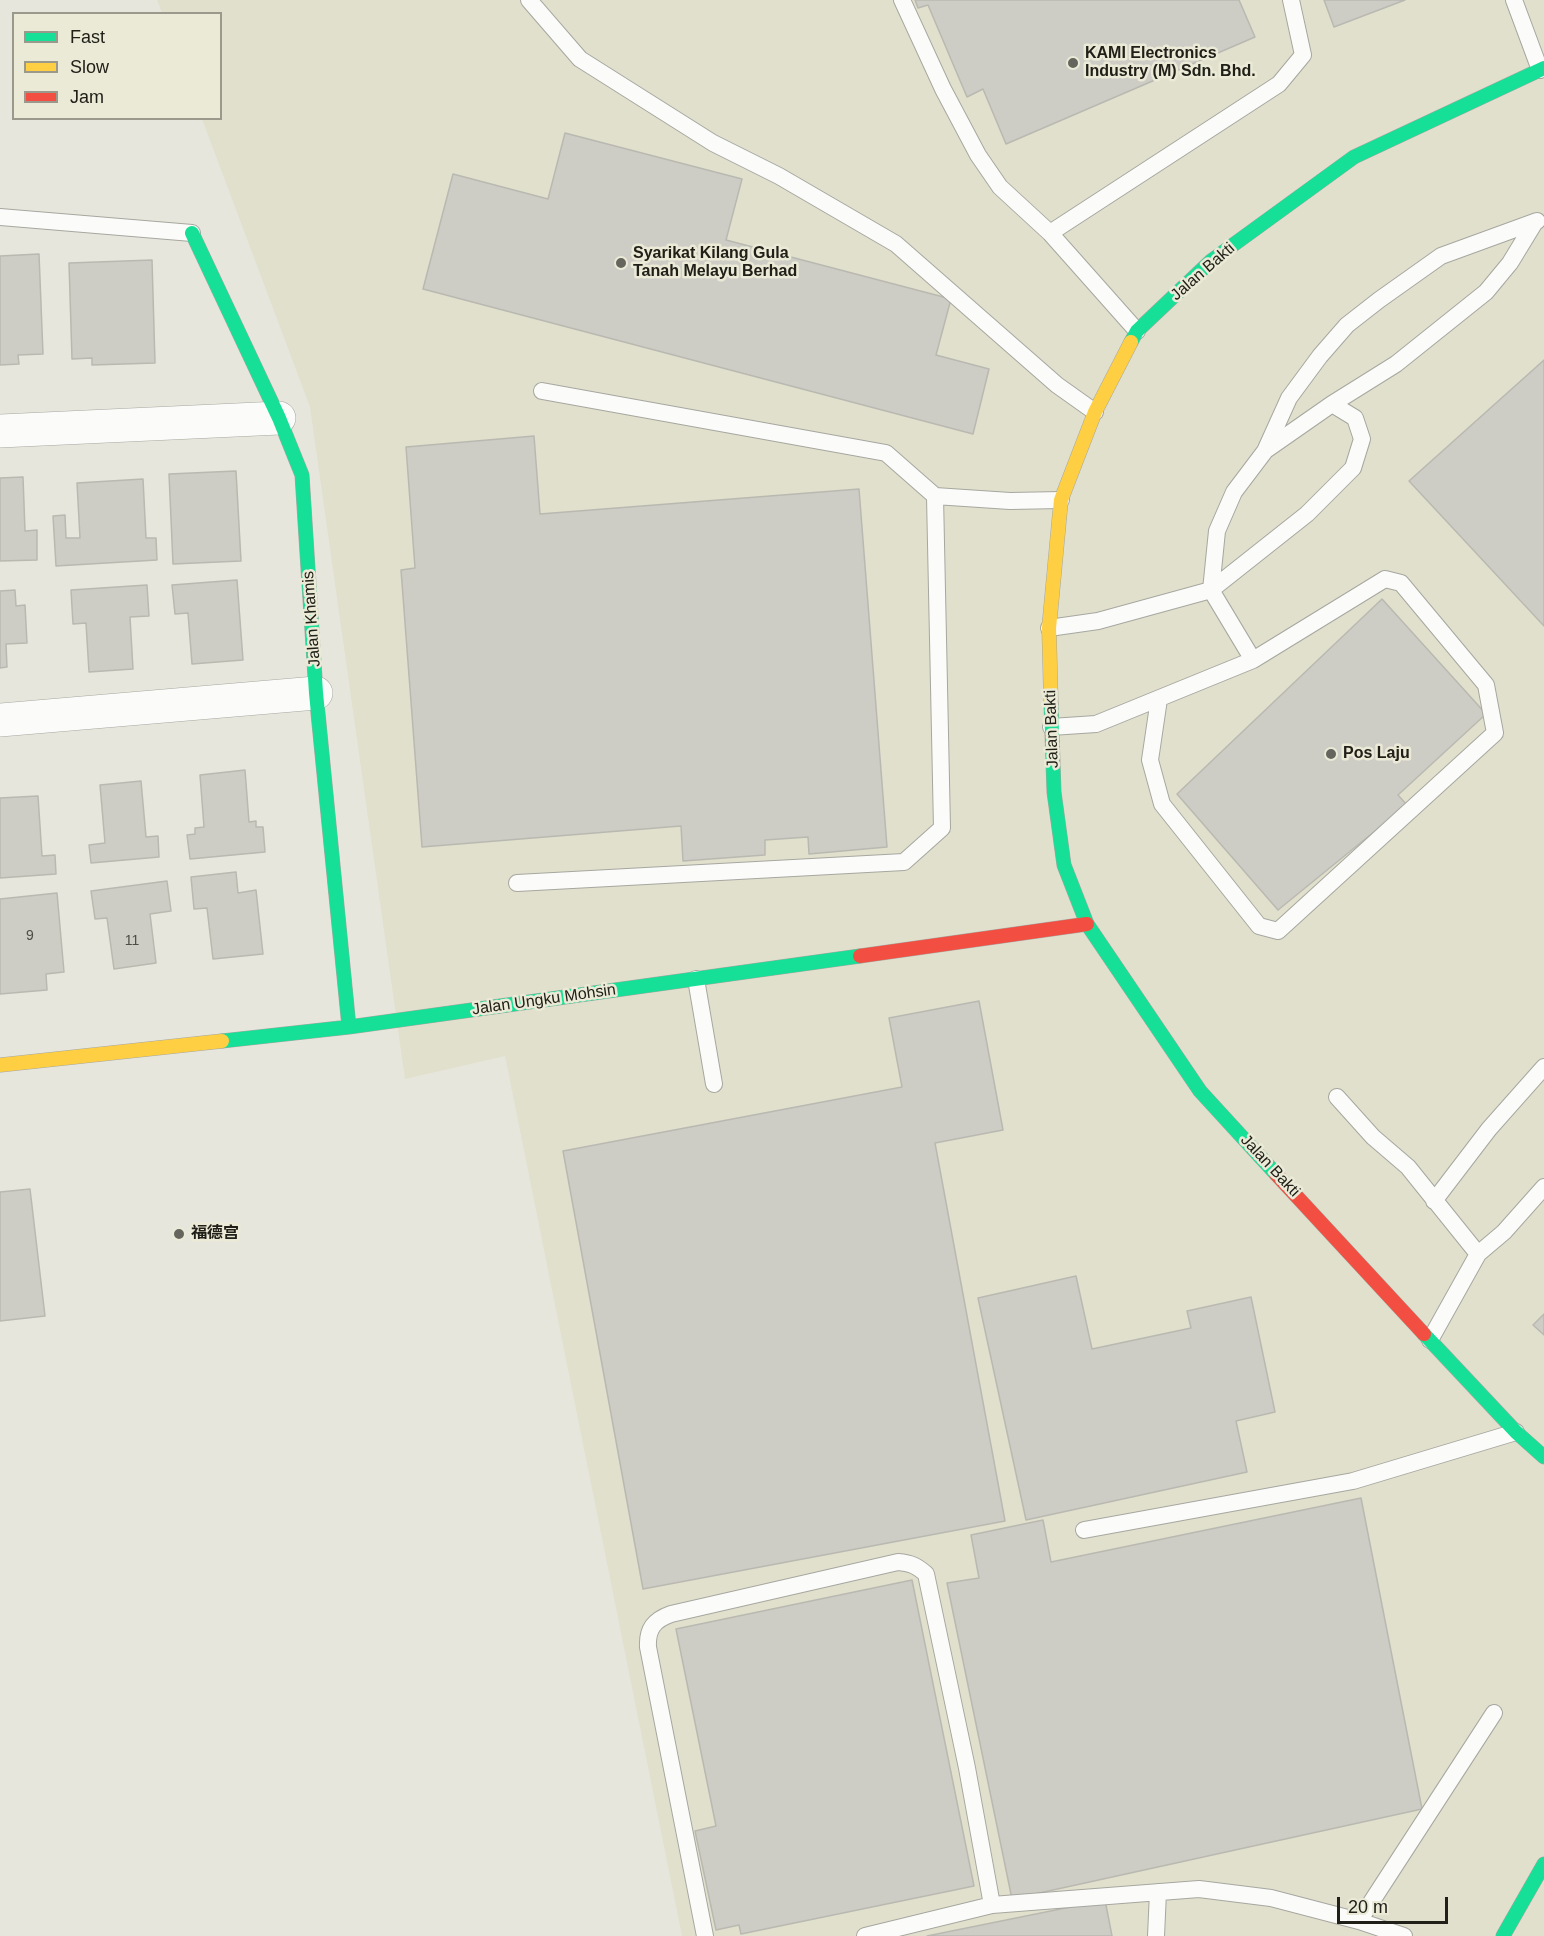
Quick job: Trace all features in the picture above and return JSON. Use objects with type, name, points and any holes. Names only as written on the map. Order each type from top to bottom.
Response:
[{"type":"street","name":"Jalan Bakti","points":[[1542,69],[1354,158],[1211,261],[1137,331],[1095,412],[1060,500],[1049,628],[1054,792],[1064,865],[1087,924],[1200,1091],[1516,1432],[1544,1457]]},
{"type":"street","name":"Jalan Khamis","points":[[192,233],[279,418],[302,475],[316,693],[349,1027]]},
{"type":"street","points":[[0,431],[279,418]]},
{"type":"street","points":[[0,720],[316,693]]},
{"type":"street","name":"Jalan Ungku Mohsin","points":[[0,1065],[349,1027],[1087,924]]},
{"type":"street","points":[[1503,1936],[1544,1864]]},
{"type":"lane","points":[[529,0],[580,59],[713,143],[778,176],[896,244],[1057,385],[1095,412]]},
{"type":"lane","points":[[902,0],[943,89],[978,155],[1000,187],[1050,233],[1137,331]]},
{"type":"lane","points":[[1050,233],[1279,84],[1303,54],[1292,0]]},
{"type":"lane","points":[[1514,0],[1542,69]]},
{"type":"lane","points":[[0,217],[192,233]]},
{"type":"lane","points":[[1265,451],[1332,404],[1396,364],[1486,292],[1510,263],[1539,221]]},
{"type":"lane","points":[[1253,660],[1211,590],[1217,531],[1234,492],[1265,451],[1289,399],[1320,356],[1347,325],[1379,300],[1441,256],[1539,221]]},
{"type":"lane","points":[[542,390],[886,453],[935,496],[1010,501],[1060,500]]},
{"type":"lane","points":[[1049,628],[1098,621],[1211,590],[1307,514],[1353,468],[1362,439],[1355,418],[1332,404]]},
{"type":"lane","points":[[517,883],[904,862],[942,828],[935,496]]},
{"type":"lane","points":[[1051,727],[1096,724],[1253,660],[1384,579],[1401,583],[1486,685],[1495,733],[1278,931],[1259,926],[1162,804],[1150,760],[1159,699]]},
{"type":"lane","points":[[696,979],[714,1084]]},
{"type":"lane","points":[[1434,1202],[1489,1129],[1544,1067]]},
{"type":"lane","points":[[1337,1097],[1373,1137],[1408,1167],[1478,1254]]},
{"type":"lane","points":[[1430,1340],[1478,1254],[1504,1232],[1544,1187]]},
{"type":"lane","points":[[1084,1530],[1353,1481],[1516,1432]]},
{"type":"lane","points":[[705,1936],[648,1647],[648,1636],[652,1626],[660,1618],[671,1614],[898,1562],[909,1563],[926,1574],[965,1757],[992,1905]]},
{"type":"lane","points":[[1359,1921],[1494,1713]]},
{"type":"lane","points":[[866,1936],[992,1905],[1199,1889],[1270,1898],[1359,1921],[1404,1936]]},
{"type":"lane","points":[[1156,1936],[1158,1892]]},
{"type":"shaded area","points":[[157,0],[1544,0],[1544,1936],[682,1936],[505,1056],[405,1079],[310,407],[202,120],[222,120],[222,12],[162,12]]},
{"type":"building","name":"KAMI Electronics Industry (M) Sdn. Bhd.","points":[[915,0],[1239,0],[1255,37],[1006,144],[983,89],[967,97],[928,5],[918,8]]},
{"type":"building","points":[[1324,0],[1405,0],[1334,27]]},
{"type":"building","name":"Syarikat Kilang Gula Tanah Melayu Berhad","points":[[565,133],[742,179],[726,240],[951,299],[936,355],[989,369],[973,434],[423,289],[453,174],[548,199]]},
{"type":"building","points":[[39,254],[43,354],[18,355],[19,364],[0,365],[0,256]]},
{"type":"building","points":[[152,260],[155,363],[92,365],[92,358],[72,359],[69,263]]},
{"type":"building","points":[[1544,360],[1544,626],[1409,481]]},
{"type":"building","points":[[534,436],[540,514],[859,489],[887,847],[809,854],[808,837],[765,840],[765,855],[683,861],[681,826],[422,847],[401,570],[415,568],[406,447]]},
{"type":"building","points":[[236,471],[241,561],[173,564],[169,474]]},
{"type":"building","points":[[23,477],[25,531],[37,530],[37,560],[0,561],[0,478]]},
{"type":"building","points":[[143,479],[146,538],[156,538],[157,560],[56,566],[53,516],[65,515],[66,538],[80,538],[77,483]]},
{"type":"building","points":[[237,580],[243,660],[192,664],[188,613],[175,614],[172,585]]},
{"type":"building","points":[[147,585],[149,616],[130,617],[133,669],[89,672],[86,623],[73,624],[71,590]]},
{"type":"building","points":[[15,590],[16,606],[25,605],[27,643],[6,644],[7,667],[0,668],[0,591]]},
{"type":"building","name":"Pos Laju","points":[[1382,599],[1486,714],[1398,795],[1407,805],[1278,910],[1177,794]]},
{"type":"building","points":[[245,770],[249,822],[256,821],[256,827],[263,827],[265,852],[190,859],[187,835],[195,834],[195,828],[204,827],[200,775]]},
{"type":"building","points":[[141,781],[146,837],[158,836],[159,857],[91,863],[89,845],[105,843],[100,785]]},
{"type":"building","points":[[38,796],[42,856],[55,855],[56,874],[0,878],[0,798]]},
{"type":"building","points":[[236,872],[238,893],[256,890],[263,954],[213,959],[207,908],[194,909],[191,877]]},
{"type":"building","points":[[167,881],[171,911],[150,914],[156,963],[114,969],[107,918],[95,919],[91,891]]},
{"type":"building","points":[[57,893],[64,972],[46,974],[47,990],[0,994],[0,899]]},
{"type":"building","points":[[979,1001],[1003,1130],[935,1143],[1005,1521],[643,1589],[563,1151],[902,1087],[889,1018]]},
{"type":"building","points":[[30,1189],[45,1316],[0,1321],[0,1192]]},
{"type":"building","points":[[1076,1276],[1092,1349],[1191,1328],[1187,1311],[1251,1297],[1275,1412],[1236,1421],[1247,1472],[1026,1520],[978,1298]]},
{"type":"building","points":[[1544,1314],[1544,1335],[1533,1325]]},
{"type":"building","points":[[1361,1498],[1422,1809],[1012,1899],[947,1583],[979,1578],[971,1535],[1043,1520],[1051,1562]]},
{"type":"building","points":[[912,1580],[974,1886],[741,1934],[739,1925],[716,1930],[695,1831],[716,1826],[676,1629]]},
{"type":"building","points":[[1105,1900],[1112,1936],[927,1936]]},
{"type":"traffic: fast","points":[[1131,342],[1137,331],[1211,261],[1354,157],[1544,68]]},
{"type":"traffic: fast","points":[[192,233],[279,418],[302,475],[316,693],[349,1027]]},
{"type":"traffic: fast","points":[[1051,704],[1054,792],[1064,865],[1087,924],[1200,1091],[1276,1174]]},
{"type":"traffic: fast","points":[[222,1041],[349,1027],[860,956]]},
{"type":"traffic: fast","points":[[1424,1334],[1516,1432],[1544,1457]]},
{"type":"traffic: fast","points":[[1503,1936],[1544,1864]]},
{"type":"traffic: slow","points":[[1051,704],[1049,628],[1061,500],[1095,412],[1131,342]]},
{"type":"traffic: slow","points":[[0,1065],[222,1041]]},
{"type":"traffic: jam","points":[[860,956],[1087,924]]},
{"type":"traffic: jam","points":[[1276,1174],[1424,1334]]},
{"type":"place","name":"KAMI Electronics Industry (M) Sdn. Bhd.","points":[[1073,63]]},
{"type":"place","name":"Syarikat Kilang Gula Tanah Melayu Berhad","points":[[621,263]]},
{"type":"place","name":"Pos Laju","points":[[1331,754]]},
{"type":"place","name":"福德宫","points":[[179,1234]]}]
